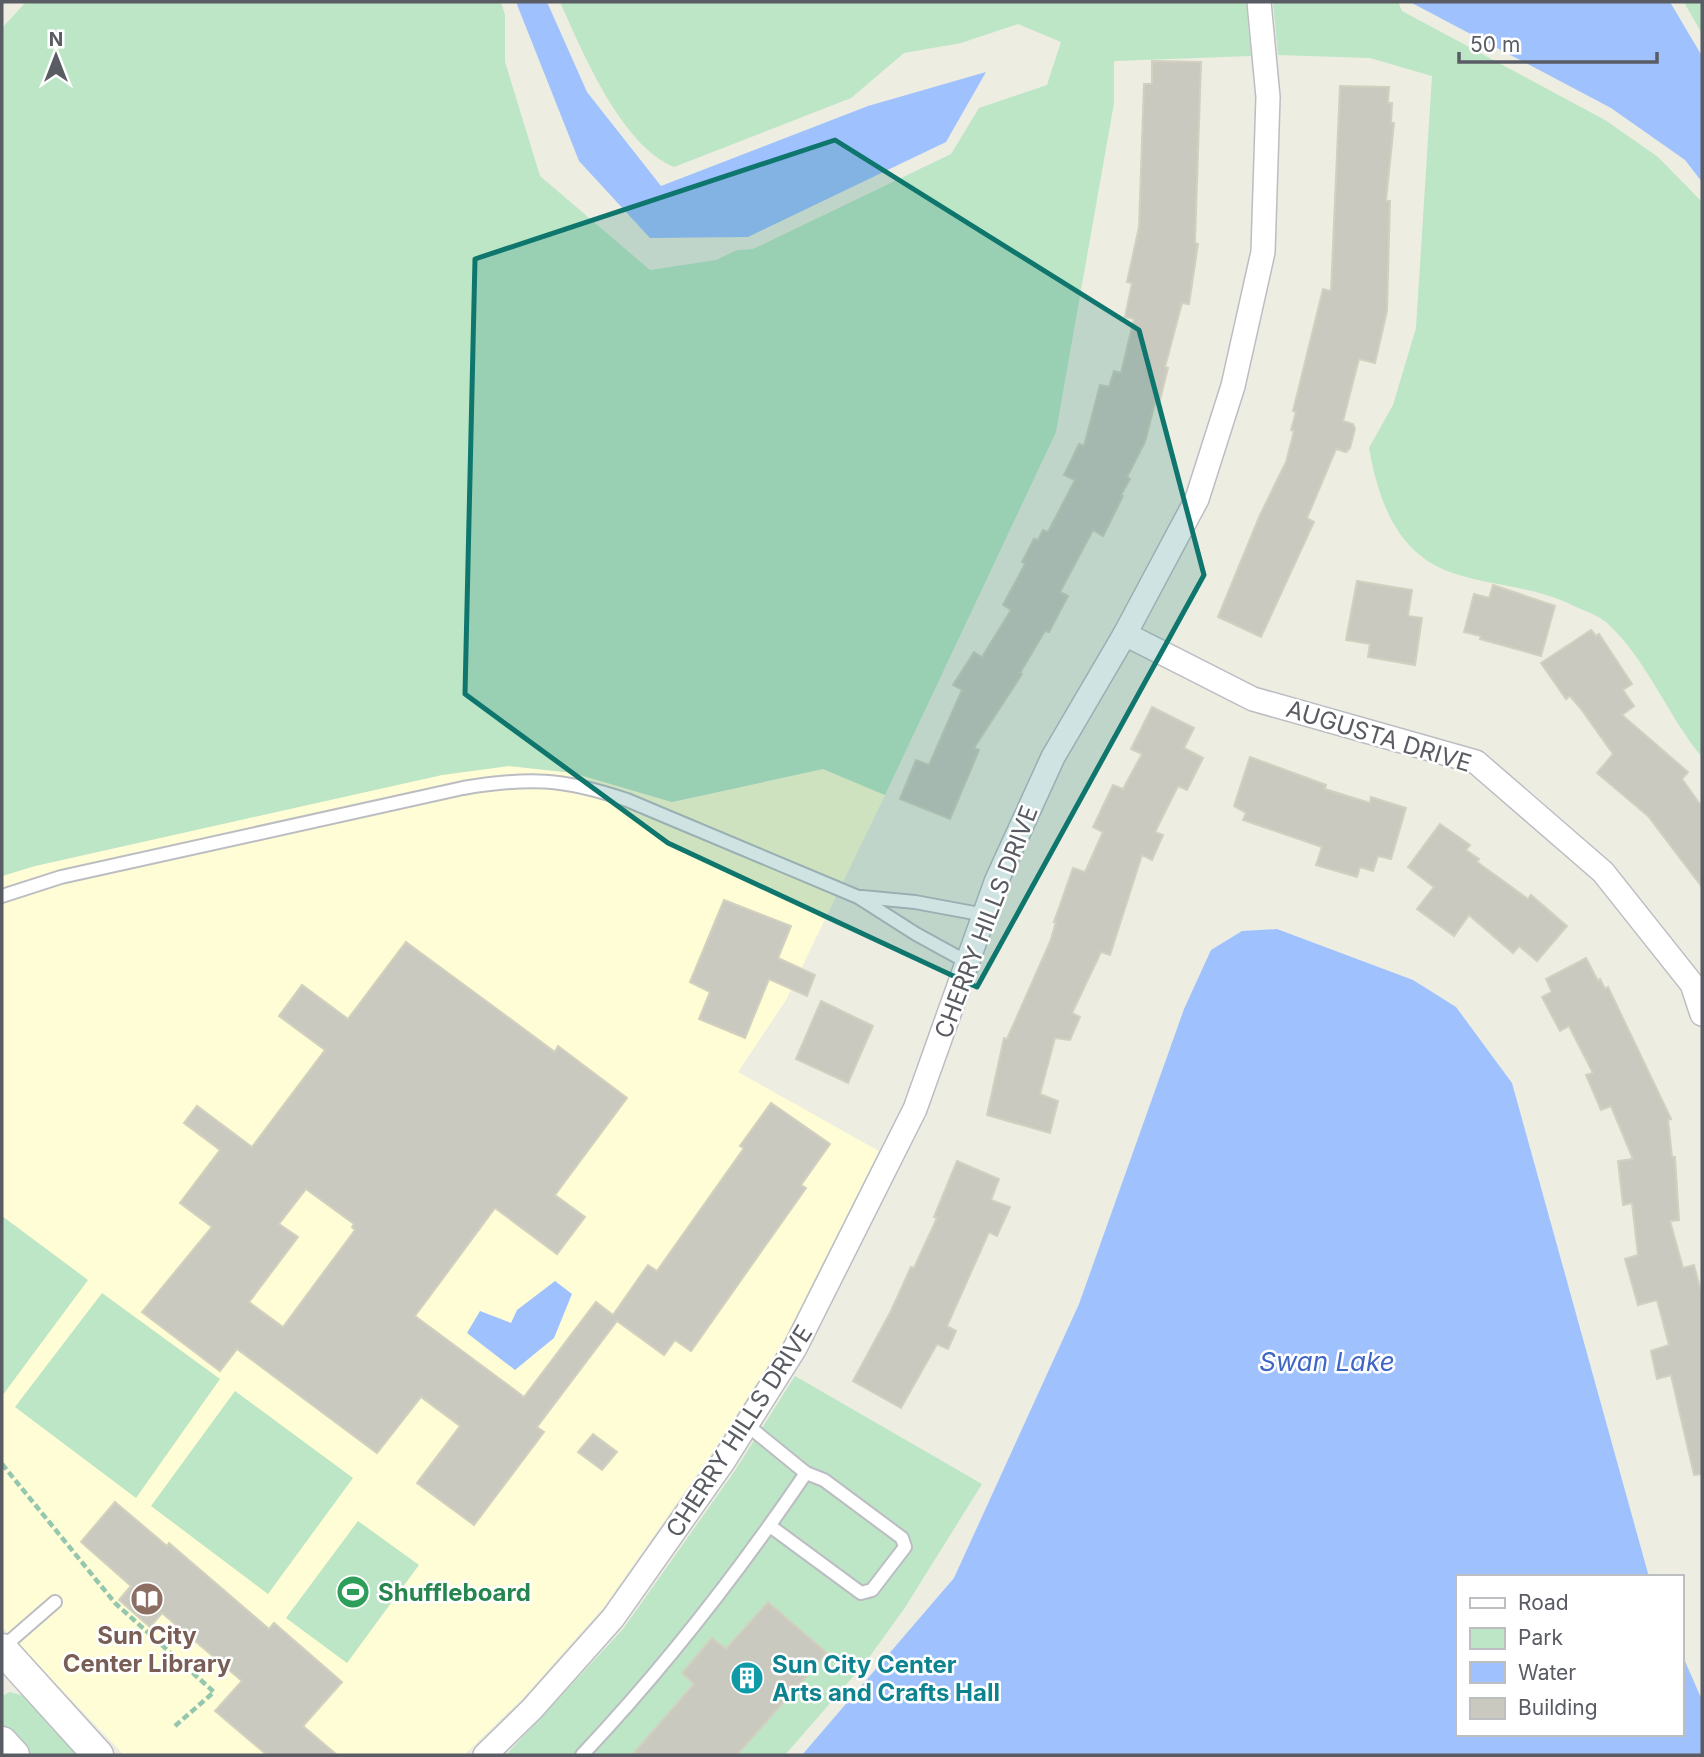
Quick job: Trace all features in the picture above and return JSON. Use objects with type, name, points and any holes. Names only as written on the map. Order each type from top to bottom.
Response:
[{"type":"street","name":"CHERRY HILLS DRIVE","points":[[485,1755],[532,1709],[613,1618],[747,1425],[816,1309],[915,1109],[985,915],[1053,757],[1125,635],[1197,499],[1233,386],[1263,251],[1268,97],[1259,2]]},
{"type":"street","name":"AUGUSTA DRIVE","points":[[1125,635],[1253,699],[1476,762],[1603,872],[1692,984],[1702,1014]]},
{"type":"street","points":[[4,1655],[98,1755]]},
{"type":"street","points":[[2,1742],[14,1755]]},
{"type":"lane","points":[[2,896],[61,877],[463,788],[516,779],[558,781],[601,791],[858,897],[916,934],[968,962]]},
{"type":"lane","points":[[858,897],[915,902],[985,915]]},
{"type":"lane","points":[[747,1425],[806,1473],[824,1480],[902,1538],[905,1548],[872,1590],[861,1592],[770,1526]]},
{"type":"lane","points":[[582,1755],[640,1694],[724,1590],[806,1473]]},
{"type":"lane","points":[[4,1655],[55,1602]]},
{"type":"path","points":[[2,1464],[115,1603],[214,1692],[175,1726]]},
{"type":"highlighted area","points":[[835,140],[1139,330],[1204,575],[977,987],[668,843],[465,694],[475,259]]},
{"type":"shaded area","points":[[509,766],[573,773],[672,802],[823,769],[885,795],[786,1000],[738,1072],[879,1151],[784,1340],[712,1453],[603,1608],[523,1698],[464,1755],[124,1755],[2,1627],[2,876],[35,866],[442,775]]},
{"type":"green space","points":[[26,2],[501,2],[505,15],[505,62],[540,176],[650,270],[716,260],[737,250],[753,249],[951,154],[979,108],[1047,85],[1061,42],[1018,24],[961,43],[904,53],[851,98],[674,167],[655,156],[621,119],[592,71],[560,2],[1246,2],[1251,56],[1114,61],[1114,103],[1056,432],[885,795],[823,769],[672,802],[573,773],[509,766],[442,775],[35,866],[2,876],[2,28]]},
{"type":"green space","points":[[1273,2],[1398,2],[1402,11],[1605,120],[1658,157],[1702,202],[1702,757],[1633,653],[1606,622],[1555,598],[1473,579],[1438,567],[1406,542],[1395,526],[1379,489],[1369,448],[1393,405],[1416,328],[1432,76],[1370,58],[1278,55]]},
{"type":"green space","points":[[1684,2],[1700,2],[1702,5],[1702,34]]},
{"type":"green space","points":[[2,1216],[88,1280],[2,1396]]},
{"type":"green space","points":[[102,1293],[220,1379],[136,1498],[15,1407]]},
{"type":"green space","points":[[795,1376],[982,1484],[904,1609],[865,1663],[785,1755],[506,1755],[623,1629],[734,1472]]},
{"type":"green space","points":[[235,1391],[353,1478],[268,1594],[151,1506]]},
{"type":"green space","name":"Shuffleboard","points":[[358,1521],[419,1565],[347,1663],[286,1618]]},
{"type":"green space","points":[[10,1692],[24,1696],[79,1755],[29,1755],[2,1726],[2,1696]]},
{"type":"water","points":[[516,2],[547,2],[587,92],[661,186],[868,106],[986,72],[946,142],[748,237],[650,238],[579,161]]},
{"type":"water","points":[[1410,2],[1670,2],[1702,56],[1702,182],[1685,160],[1611,108]]},
{"type":"water","name":"Swan Lake","points":[[1277,929],[1413,980],[1456,1007],[1512,1083],[1648,1575],[1456,1575],[1456,1736],[1683,1736],[1683,1657],[1702,1700],[1702,1755],[802,1755],[954,1578],[1079,1304],[1184,1009],[1211,950],[1242,931]]},
{"type":"water","points":[[555,1281],[572,1294],[554,1338],[515,1370],[467,1333],[480,1311],[511,1323],[517,1310]]},
{"type":"building","points":[[1152,61],[1201,62],[1195,243],[1198,244],[1189,304],[1182,303],[1165,367],[1168,368],[1160,400],[1156,399],[1145,442],[1127,477],[1130,479],[1121,495],[1123,496],[1103,536],[1093,530],[1060,592],[1068,596],[1049,632],[1045,631],[1020,673],[1022,674],[974,748],[979,750],[950,819],[900,799],[916,760],[929,765],[962,690],[953,685],[974,652],[982,657],[1011,610],[1003,605],[1025,564],[1022,562],[1034,539],[1038,540],[1043,530],[1048,532],[1075,480],[1064,475],[1079,444],[1084,446],[1100,385],[1109,387],[1114,371],[1121,373],[1134,319],[1125,317],[1132,283],[1127,282],[1139,227],[1144,84],[1152,84]]},
{"type":"building","points":[[1340,86],[1389,87],[1388,103],[1392,103],[1391,123],[1394,123],[1386,201],[1390,201],[1387,311],[1375,363],[1359,359],[1343,421],[1353,424],[1355,429],[1350,448],[1346,452],[1336,449],[1307,518],[1314,522],[1261,637],[1218,617],[1260,515],[1286,462],[1294,431],[1291,430],[1296,412],[1293,411],[1323,289],[1331,291]]},
{"type":"building","points":[[1357,581],[1412,590],[1408,616],[1422,618],[1415,665],[1368,657],[1370,644],[1346,640]]},
{"type":"building","points":[[1493,585],[1555,606],[1541,656],[1464,632],[1474,594],[1489,598]]},
{"type":"building","points":[[1591,630],[1596,636],[1599,634],[1632,684],[1623,690],[1634,706],[1622,715],[1688,772],[1682,779],[1702,807],[1702,887],[1648,816],[1597,773],[1613,754],[1581,709],[1570,696],[1566,699],[1541,663]]},
{"type":"building","points":[[1152,707],[1194,728],[1184,748],[1203,758],[1187,790],[1178,786],[1155,832],[1163,835],[1152,860],[1142,855],[1110,955],[1101,952],[1072,1013],[1080,1017],[1070,1040],[1055,1038],[1040,1094],[1058,1101],[1050,1133],[987,1115],[1004,1038],[1007,1039],[1050,942],[1054,922],[1073,868],[1085,872],[1103,832],[1093,827],[1113,785],[1123,789],[1142,754],[1131,749]]},
{"type":"building","points":[[1250,757],[1326,785],[1325,789],[1370,803],[1371,797],[1406,808],[1391,859],[1378,856],[1373,871],[1360,867],[1357,877],[1316,865],[1322,847],[1243,820],[1246,813],[1234,806]]},
{"type":"building","points":[[1440,824],[1470,845],[1466,850],[1479,859],[1477,862],[1528,899],[1531,895],[1567,926],[1537,961],[1519,946],[1513,953],[1469,915],[1454,936],[1417,909],[1434,887],[1408,867]]},
{"type":"building","points":[[724,900],[791,926],[778,958],[815,975],[807,996],[769,979],[745,1038],[699,1019],[710,992],[690,982]]},
{"type":"building","points":[[406,942],[555,1052],[558,1046],[627,1098],[555,1195],[585,1217],[557,1254],[495,1208],[415,1316],[524,1397],[596,1302],[613,1315],[648,1265],[657,1271],[744,1148],[740,1146],[771,1103],[830,1144],[801,1185],[806,1188],[691,1351],[675,1340],[664,1355],[617,1321],[537,1427],[544,1432],[474,1525],[417,1483],[460,1426],[421,1397],[377,1453],[237,1349],[220,1371],[142,1312],[212,1227],[180,1203],[220,1150],[184,1123],[197,1106],[252,1147],[325,1050],[279,1016],[302,985],[348,1019]],"holes":[[[306,1189],[354,1224],[352,1227],[355,1230],[283,1327],[249,1302],[298,1237],[279,1224]]]},
{"type":"building","points":[[1586,958],[1598,981],[1600,979],[1605,989],[1608,987],[1671,1119],[1668,1120],[1672,1157],[1675,1157],[1679,1220],[1670,1221],[1683,1268],[1694,1265],[1702,1296],[1702,1474],[1694,1475],[1671,1375],[1657,1379],[1651,1351],[1669,1345],[1657,1300],[1638,1305],[1625,1259],[1638,1255],[1632,1203],[1623,1205],[1618,1161],[1633,1159],[1611,1106],[1601,1110],[1586,1075],[1593,1073],[1569,1026],[1560,1031],[1542,997],[1552,992],[1546,979]]},
{"type":"building","points":[[821,1001],[873,1026],[848,1083],[796,1059]]},
{"type":"building","points":[[957,1161],[999,1179],[991,1200],[1010,1207],[997,1236],[989,1232],[947,1326],[956,1331],[948,1349],[937,1344],[901,1408],[853,1381],[891,1311],[911,1267],[914,1268],[937,1218],[934,1217]]},
{"type":"building","points":[[593,1434],[617,1452],[602,1470],[578,1452]]},
{"type":"building","points":[[115,1502],[167,1546],[169,1543],[269,1629],[274,1623],[342,1682],[303,1726],[337,1755],[267,1755],[215,1711],[242,1681],[162,1613],[150,1627],[119,1600],[131,1586],[81,1542]]},
{"type":"building","name":"Sun City Center Arts and Crafts Hall","points":[[768,1602],[827,1653],[737,1755],[632,1755],[694,1684],[682,1673],[712,1638],[726,1649]]},
{"type":"place","name":"Shuffleboard","points":[[353,1592]]},
{"type":"place","name":"Sun City Center Library","points":[[147,1599]]},
{"type":"place","name":"Sun City Center Arts and Crafts Hall","points":[[747,1678]]}]
